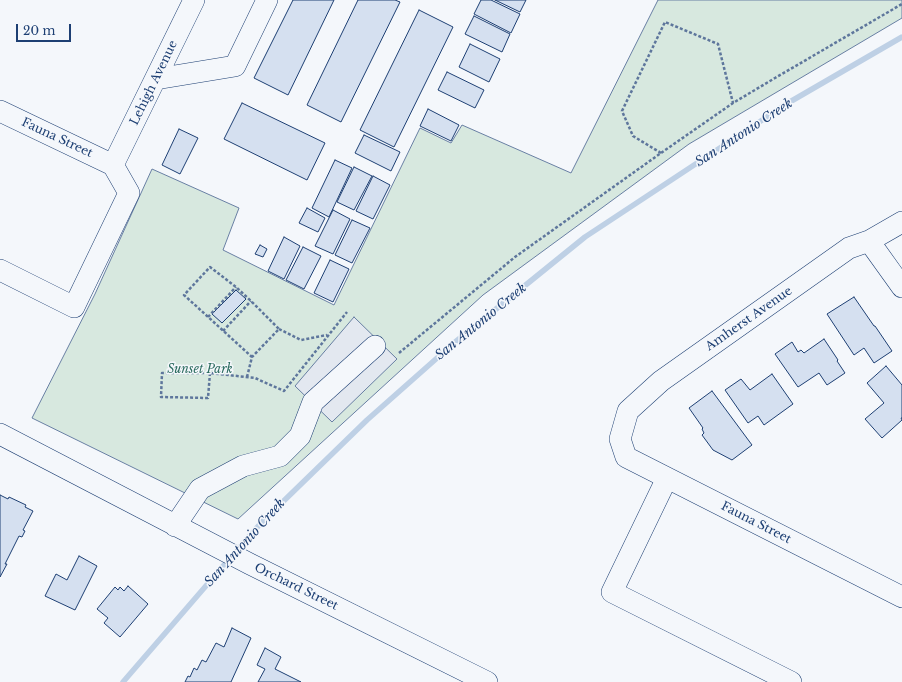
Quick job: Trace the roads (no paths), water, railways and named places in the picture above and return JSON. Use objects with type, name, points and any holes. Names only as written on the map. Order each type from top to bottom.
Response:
[{"type":"street","name":"Lehigh Avenue","points":[[113,165],[194,0]]},
{"type":"street","points":[[156,79],[235,66],[267,0]]},
{"type":"street","name":"Fauna Street","points":[[0,111],[113,165]]},
{"type":"street","points":[[0,270],[74,307],[129,193],[113,165]]},
{"type":"street","name":"Amherst Avenue","points":[[620,439],[628,410],[661,381],[849,248],[869,241],[902,222]]},
{"type":"street","points":[[869,241],[902,287]]},
{"type":"street","points":[[175,526],[200,489],[243,466],[280,456],[300,436],[313,402],[375,346]]},
{"type":"street","name":"Orchard Street","points":[[0,434],[223,551],[487,682]]},
{"type":"street","name":"Fauna Street","points":[[620,439],[626,457],[902,597]]},
{"type":"street","points":[[667,478],[612,592],[791,682]]},
{"type":"waterway","name":"San Antonio Creek","points":[[236,551],[261,523],[367,420],[454,343],[585,237],[788,103],[902,37]]},
{"type":"waterway","name":"San Antonio Creek","points":[[123,682],[230,558]]},
{"type":"park label","name":"Sunset Park","points":[[200,370]]}]
